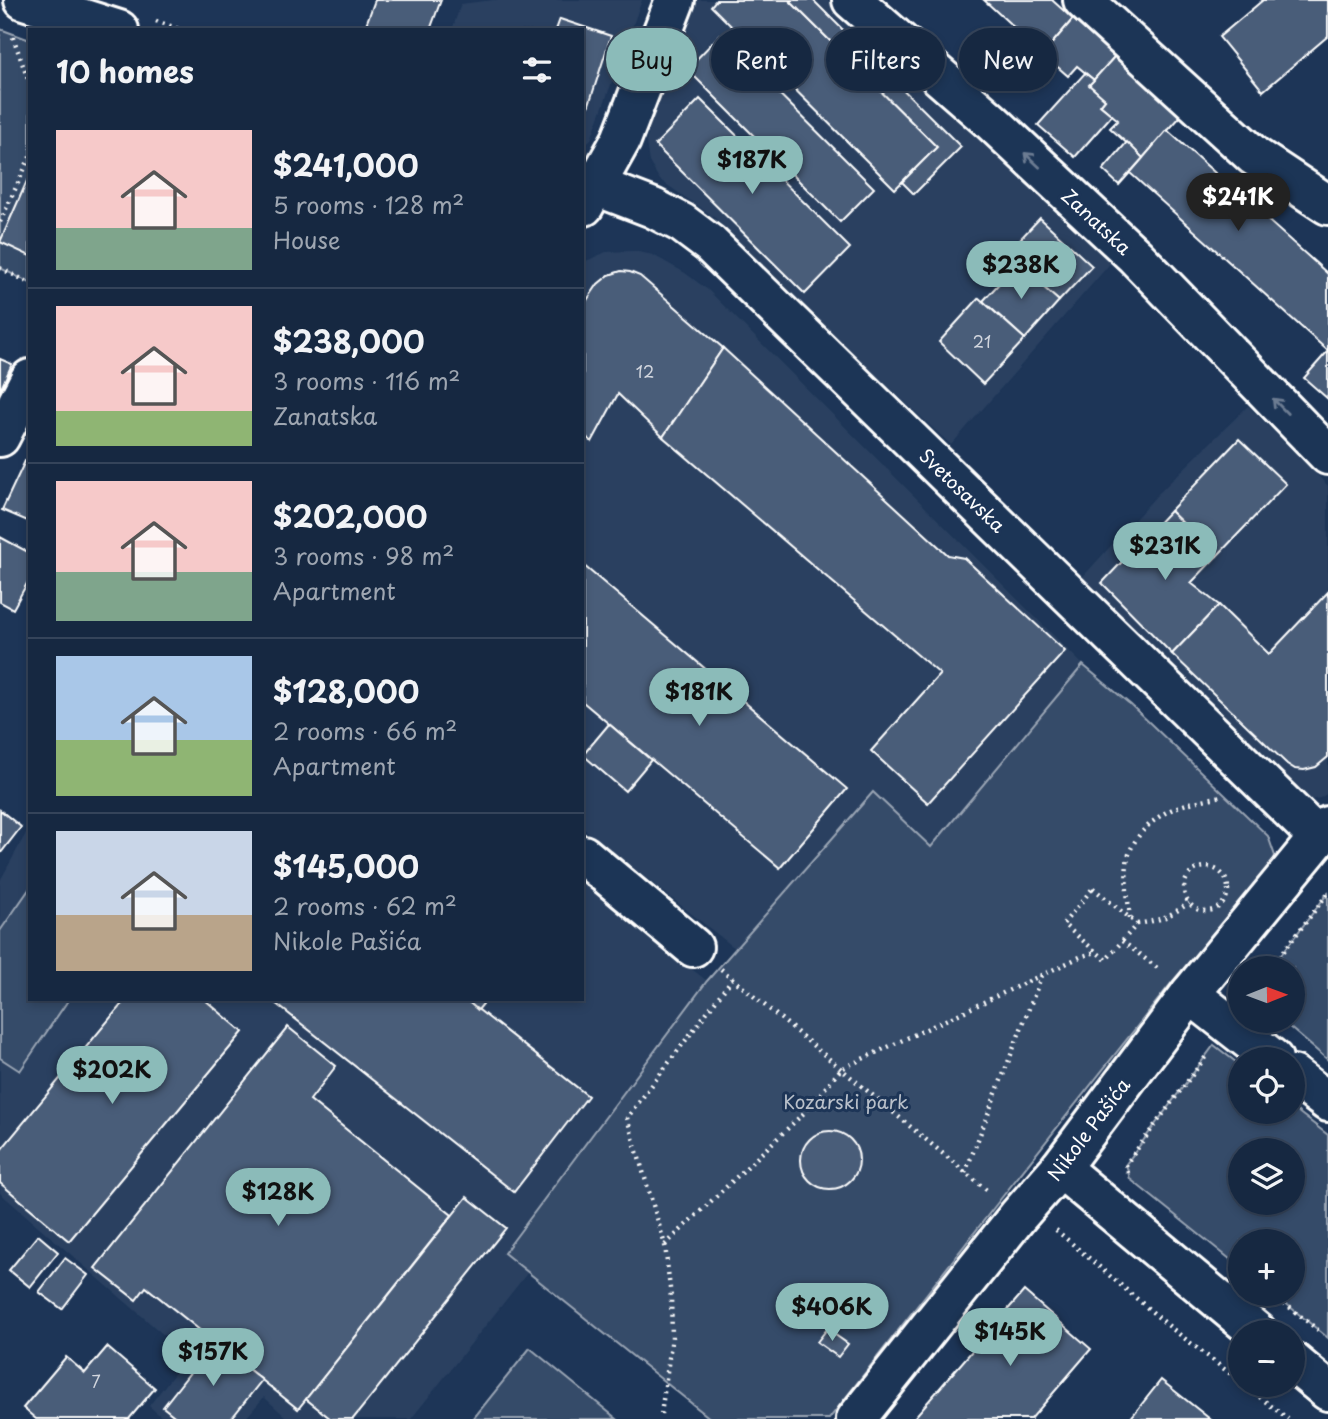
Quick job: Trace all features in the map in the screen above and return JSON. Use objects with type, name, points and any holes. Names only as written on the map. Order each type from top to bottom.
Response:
[{"type":"street","points":[[587,191],[621,140],[675,0]]},
{"type":"street","name":"Zanatska","points":[[852,0],[992,122],[1135,256],[1328,455]]},
{"type":"street","points":[[1083,0],[1254,156],[1328,205]]},
{"type":"street","points":[[18,17],[103,28]]},
{"type":"street","name":"Svetosavska","points":[[587,191],[653,208],[682,223],[710,244],[1323,832]]},
{"type":"street","name":"Nikole Pašića","points":[[856,1419],[1018,1216],[1060,1168],[1190,993],[1323,832]]},
{"type":"street","points":[[584,856],[693,947]]},
{"type":"street","points":[[1190,993],[1228,1022]]},
{"type":"street","points":[[1241,1033],[1258,1047]]},
{"type":"street","points":[[1305,1084],[1328,1102]]},
{"type":"street","points":[[1060,1168],[1243,1320]]},
{"type":"street","points":[[1305,1372],[1328,1391]]},
{"type":"path","points":[[18,17],[28,74]]},
{"type":"path","points":[[0,222],[28,162]]},
{"type":"path","points":[[0,268],[28,282]]},
{"type":"path","points":[[1130,919],[1127,860],[1136,839],[1166,813],[1181,806],[1225,795],[1216,786]]},
{"type":"path","points":[[1213,868],[1225,877],[1227,891],[1222,904],[1209,910],[1194,908],[1189,903],[1184,889],[1188,876],[1194,871],[1213,868]]},
{"type":"path","points":[[1137,924],[1093,888],[1063,924],[1106,960],[1137,924],[1159,921],[1189,903]]},
{"type":"path","points":[[1280,956],[1328,893]]},
{"type":"path","points":[[1122,941],[1190,993]]},
{"type":"path","points":[[693,947],[1018,1216]]},
{"type":"path","points":[[664,1245],[806,1111],[841,1069],[1080,957],[1096,952]]},
{"type":"path","points":[[965,1173],[1042,975]]},
{"type":"path","points":[[661,1414],[672,1337],[671,1297],[664,1245],[627,1118],[732,979]]},
{"type":"path","points":[[1130,1179],[1126,1164],[1228,1027]]},
{"type":"path","points":[[1054,1228],[1170,1327],[1228,1372]]},
{"type":"path","points":[[1288,1306],[1319,1330]]},
{"type":"path","points":[[1260,1397],[1288,1419]]},
{"type":"shaded area","points":[[494,0],[642,0],[632,28],[606,28],[606,91],[609,91],[591,139],[584,145],[584,28],[453,28],[461,4]]},
{"type":"shaded area","points":[[697,0],[828,0],[859,28],[826,28],[826,91],[929,91],[1115,258],[951,445],[807,311],[714,217],[660,180],[649,162],[646,142],[661,91],[697,91],[697,28],[686,28]]},
{"type":"shaded area","points":[[633,251],[653,255],[708,290],[1083,665],[931,847],[873,793],[736,949],[584,829],[584,262],[606,252]]},
{"type":"shaded area","points":[[1248,406],[1328,486],[1328,793],[1305,801],[1079,581],[1158,494]]},
{"type":"shaded area","points":[[28,830],[28,1001],[584,1001],[584,885],[707,981],[504,1253],[529,1271],[411,1419],[288,1419],[264,1397],[245,1419],[164,1419],[149,1406],[188,1356],[0,1193],[0,881]]},
{"type":"green space","points":[[0,29],[28,39],[28,282],[0,268]]},
{"type":"green space","name":"Kozarski park","points":[[1083,665],[1131,705],[1268,836],[1275,856],[1273,863],[1173,981],[829,1419],[711,1419],[504,1253],[707,981],[873,792],[931,847]]},
{"type":"green space","points":[[28,891],[28,1001],[68,1001],[20,1071],[0,1058],[0,931]]},
{"type":"green space","points":[[1328,893],[1328,1060],[1296,1033],[1306,1032],[1306,956],[1280,956]]},
{"type":"green space","points":[[1214,1045],[1228,1056],[1228,1124],[1305,1124],[1305,1117],[1328,1135],[1328,1338],[1289,1306],[1305,1306],[1305,1229],[1228,1229],[1228,1258],[1130,1179],[1126,1164]]},
{"type":"green space","points":[[530,1348],[617,1419],[473,1419]]},
{"type":"building","points":[[375,0],[441,0],[431,28],[365,28]]},
{"type":"building","points":[[716,0],[789,0],[826,37],[826,91],[881,91],[937,147],[895,189],[796,91],[812,91],[812,28],[733,28],[711,6]]},
{"type":"building","points":[[789,0],[813,0],[841,28],[826,28],[826,37]]},
{"type":"building","points":[[984,0],[1052,0],[1073,19],[1057,38],[1057,28],[1015,28]]},
{"type":"building","points":[[1263,0],[1328,0],[1328,36],[1263,91],[1219,37]]},
{"type":"building","points":[[560,19],[606,34],[606,52],[584,120],[584,28],[557,28]]},
{"type":"building","points":[[1073,19],[1115,56],[1094,80],[1077,66],[1068,76],[1057,66],[1057,38]]},
{"type":"building","points":[[711,44],[711,91],[776,91],[874,188],[840,222],[697,79],[697,59]]},
{"type":"building","points":[[1115,56],[1181,116],[1143,158],[1110,128],[1118,120],[1100,105],[1105,99],[1089,85]]},
{"type":"building","points":[[1085,73],[1094,80],[1089,85],[1105,99],[1100,105],[1112,115],[1075,157],[1038,125]]},
{"type":"building","points":[[881,91],[905,91],[961,147],[914,194],[902,182],[937,147]]},
{"type":"building","points":[[700,99],[850,248],[805,294],[655,145]]},
{"type":"building","points":[[1167,130],[1328,274],[1328,351],[1130,173]]},
{"type":"building","points":[[1127,142],[1143,158],[1119,185],[1103,170]]},
{"type":"building","points":[[27,181],[28,181],[28,255],[0,242]]},
{"type":"building","points":[[1040,218],[1092,266],[1059,301],[1006,254]]},
{"type":"building","points":[[1017,264],[1059,301],[1025,339],[983,301]]},
{"type":"building","points":[[621,271],[640,276],[723,348],[663,437],[618,394],[592,442],[584,435],[584,305],[598,284],[609,275]]},
{"type":"building","points":[[979,298],[1025,339],[983,384],[939,342]]},
{"type":"building","points":[[723,348],[948,555],[964,558],[1065,651],[928,803],[871,751],[940,674],[663,437]]},
{"type":"building","points":[[1328,351],[1328,399],[1304,378]]},
{"type":"building","points":[[0,359],[12,364],[0,391]]},
{"type":"building","points":[[1239,439],[1286,484],[1217,556],[1170,511]]},
{"type":"building","points":[[25,461],[28,462],[28,521],[2,510]]},
{"type":"building","points":[[1170,511],[1217,556],[1191,583],[1219,605],[1172,654],[1102,583]]},
{"type":"building","points":[[0,537],[28,552],[28,582],[13,609],[0,602]]},
{"type":"building","points":[[584,566],[847,789],[780,868],[584,703]]},
{"type":"building","points":[[1328,592],[1328,757],[1316,767],[1295,769],[1172,654],[1219,605],[1269,654]]},
{"type":"building","points":[[609,724],[651,760],[625,791],[584,754]]},
{"type":"building","points":[[0,810],[21,827],[0,854]]},
{"type":"building","points":[[124,1001],[206,1001],[243,1032],[69,1241],[0,1183],[0,1151]]},
{"type":"building","points":[[273,1001],[468,1001],[588,1096],[514,1192]]},
{"type":"building","points":[[467,1001],[485,1001],[478,1010]]},
{"type":"building","points":[[288,1027],[336,1066],[310,1100],[452,1215],[298,1409],[146,1287],[136,1300],[95,1268]]},
{"type":"building","points":[[830,1131],[841,1133],[854,1144],[859,1160],[857,1171],[846,1184],[830,1189],[819,1187],[806,1176],[801,1160],[803,1149],[814,1136]]},
{"type":"building","points":[[467,1197],[506,1228],[353,1419],[331,1419],[306,1399]]},
{"type":"building","points":[[38,1235],[58,1252],[30,1287],[9,1270]]},
{"type":"building","points":[[65,1258],[88,1275],[62,1309],[39,1292]]},
{"type":"building","points":[[1024,1291],[1091,1349],[1031,1419],[913,1419]]},
{"type":"building","points":[[827,1329],[848,1344],[838,1357],[817,1342]]},
{"type":"building","points":[[214,1342],[262,1380],[231,1419],[178,1419],[163,1407]]},
{"type":"building","points":[[107,1347],[155,1388],[129,1419],[36,1419],[23,1408],[66,1357],[85,1373]]},
{"type":"building","points":[[1161,1380],[1210,1419],[1130,1419]]}]
